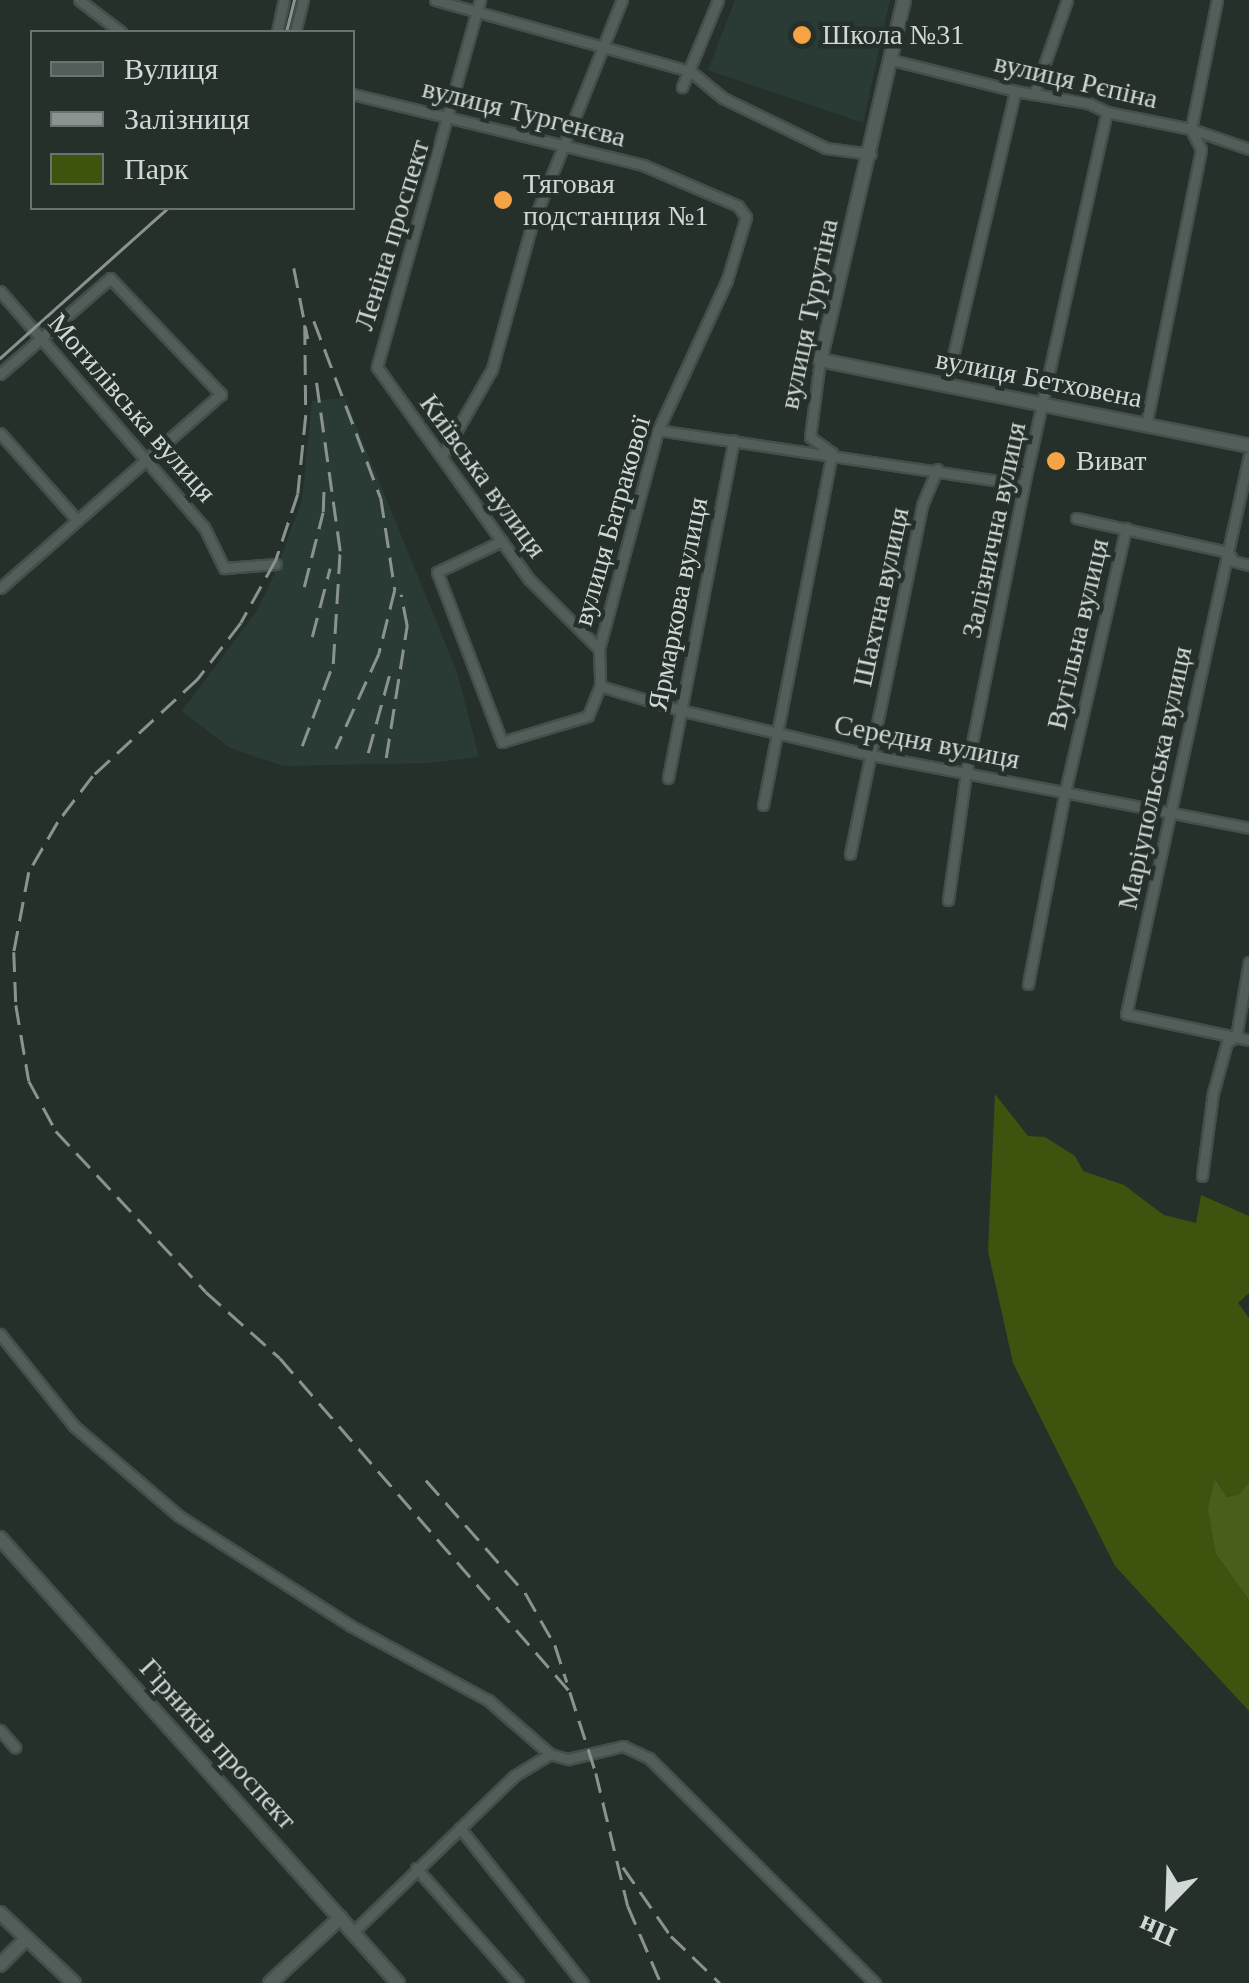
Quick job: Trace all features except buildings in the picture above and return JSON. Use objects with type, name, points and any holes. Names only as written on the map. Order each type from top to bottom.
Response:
[{"type":"street","points":[[80,0],[118,30]]},
{"type":"street","points":[[277,30],[284,0]]},
{"type":"street","points":[[296,30],[303,0]]},
{"type":"street","points":[[435,0],[479,5],[690,71],[723,98],[826,148],[871,154]]},
{"type":"street","points":[[442,456],[492,369],[531,228],[622,0]]},
{"type":"street","points":[[682,87],[718,0]]},
{"type":"street","name":"вулиця Турутіна","points":[[832,453],[810,438],[820,360],[904,0]]},
{"type":"street","points":[[1035,92],[1067,0]]},
{"type":"street","points":[[1146,425],[1201,149],[1191,129],[1217,0]]},
{"type":"street","name":"Леніна проспект","points":[[377,367],[404,259],[450,118],[479,5]]},
{"type":"street","name":"вулиця Рєпіна","points":[[892,60],[1015,91],[1088,102],[1107,112],[1191,129],[1249,149]]},
{"type":"street","points":[[946,386],[1015,91]]},
{"type":"street","name":"вулиця Тургенєва","points":[[355,95],[643,166],[738,206]]},
{"type":"street","name":"Залізнична вулиця","points":[[948,900],[966,773],[1024,485],[1107,112]]},
{"type":"street","name":"вулиця Батракової","points":[[600,686],[599,649],[658,430],[727,280],[746,218],[738,206]]},
{"type":"street","points":[[0,374],[110,278],[221,394],[2,582]]},
{"type":"street","name":"Могилівська вулиця","points":[[0,291],[204,526],[224,568],[246,563],[276,564]]},
{"type":"street","name":"вулиця Бетховена","points":[[820,360],[1249,446]]},
{"type":"street","name":"Київська вулиця","points":[[377,367],[529,579],[599,649]]},
{"type":"street","points":[[658,430],[832,453],[1024,485]]},
{"type":"street","points":[[0,433],[76,519]]},
{"type":"street","name":"Ярмаркова вулиця","points":[[668,778],[734,440]]},
{"type":"street","points":[[763,806],[832,453]]},
{"type":"street","name":"Маріупольська вулиця","points":[[1236,1036],[1126,1014],[1249,456]]},
{"type":"street","name":"Шахтна вулиця","points":[[850,854],[922,504],[937,469]]},
{"type":"street","points":[[1076,518],[1228,552],[1233,561],[1249,564]]},
{"type":"street","name":"Вугільна вулиця","points":[[1028,984],[1064,792],[1126,528]]},
{"type":"street","points":[[502,541],[437,572],[502,742],[588,716],[600,686]]},
{"type":"street","name":"Середня вулиця","points":[[600,686],[680,710],[871,755],[1249,828]]},
{"type":"street","points":[[1236,1036],[1249,962]]},
{"type":"street","points":[[1202,1176],[1213,1092],[1226,1042],[1236,1036],[1249,1040]]},
{"type":"street","points":[[0,1334],[74,1426],[179,1516],[351,1626],[488,1700],[550,1754],[568,1760],[624,1746],[649,1758],[874,1983]]},
{"type":"street","name":"Гірників проспект","points":[[0,1538],[398,1983]]},
{"type":"street","points":[[0,1730],[16,1747]]},
{"type":"street","points":[[352,1933],[514,1776],[550,1754]]},
{"type":"street","points":[[460,1828],[583,1983]]},
{"type":"street","points":[[416,1868],[518,1983]]},
{"type":"street","points":[[0,1913],[74,1983]]},
{"type":"street","points":[[270,1983],[340,1918]]},
{"type":"street","points":[[0,1965],[27,1938]]},
{"type":"shaded area","name":"Школа №31","points":[[735,0],[890,0],[863,123],[708,70]]},
{"type":"shaded area","points":[[345,398],[457,672],[479,757],[428,763],[284,766],[230,748],[182,711],[257,611],[277,568],[302,500],[312,401]]},
{"type":"green space","points":[[995,1094],[1028,1136],[1045,1137],[1075,1156],[1083,1171],[1124,1185],[1164,1215],[1196,1223],[1201,1195],[1249,1216],[1249,1293],[1238,1303],[1249,1318],[1249,1482],[1239,1494],[1227,1497],[1216,1479],[1216,1554],[1249,1600],[1249,1711],[1115,1566],[1013,1363],[988,1251]]},
{"type":"green space","points":[[1215,1478],[1227,1497],[1239,1494],[1249,1482],[1249,1600],[1216,1554],[1208,1509]]},
{"type":"tram line","points":[[286,30],[294,0]]},
{"type":"tram line","points":[[0,358],[166,210]]},
{"type":"railway","points":[[294,268],[308,339]]},
{"type":"railway","points":[[314,321],[381,498],[395,590],[379,654],[336,749]]},
{"type":"railway","points":[[305,325],[306,415],[298,494],[276,560],[241,623],[198,679],[93,776],[58,822],[29,872],[14,952],[16,1005],[29,1081],[56,1131],[206,1292],[280,1358],[570,1692],[596,1773],[628,1906],[661,1983]]},
{"type":"railway","points":[[302,746],[333,664],[340,551],[315,374]]},
{"type":"railway","points":[[304,587],[323,512],[324,485]]},
{"type":"railway","points":[[312,637],[330,568]]},
{"type":"railway","points":[[386,758],[407,626],[401,595]]},
{"type":"railway","points":[[368,753],[389,676]]},
{"type":"railway","points":[[426,1480],[526,1594],[555,1645],[567,1682]]},
{"type":"railway","points":[[623,1867],[671,1936],[720,1983]]},
{"type":"place","name":"Школа №31","points":[[802,35]]},
{"type":"place","name":"Тяговая подстанция №1","points":[[503,200]]},
{"type":"place","name":"Виват","points":[[1056,461]]}]
